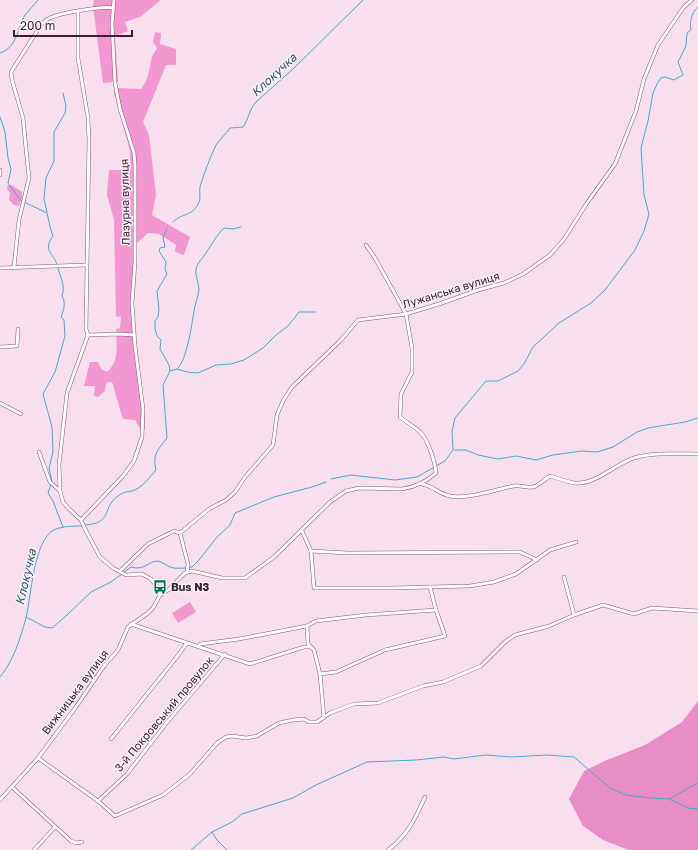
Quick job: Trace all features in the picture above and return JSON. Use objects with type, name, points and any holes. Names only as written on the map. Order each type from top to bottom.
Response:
[{"type":"street","name":"Лазурна вулиця","points":[[82,522],[123,476],[134,461],[141,442],[143,425],[143,409],[134,335],[132,298],[135,262],[135,165],[134,153],[120,109],[115,83],[112,28],[114,0]]},
{"type":"street","name":"Лужанська вулиця","points":[[180,533],[209,509],[226,500],[235,492],[274,445],[275,426],[278,412],[292,387],[341,340],[358,320],[406,314],[504,283],[523,274],[550,255],[564,239],[586,203],[616,164],[636,111],[646,74],[658,45],[683,8],[692,0]]},
{"type":"street","points":[[14,267],[19,220],[29,181],[29,166],[22,116],[11,72],[45,21],[59,15],[113,8]]},
{"type":"street","points":[[78,12],[78,58],[88,118],[89,136],[85,324],[88,335],[67,393],[59,465],[60,491],[63,502],[68,510],[82,522],[84,529],[100,557],[113,568],[126,575],[142,574],[151,578],[158,588],[160,595]]},
{"type":"street","points":[[0,170],[0,175]]},
{"type":"street","points":[[187,571],[222,578],[245,578],[274,557],[330,502],[346,491],[359,488],[402,489],[422,484],[429,480],[436,472],[431,452],[421,432],[400,417],[401,394],[412,372],[412,348],[406,314],[376,258],[366,246]]},
{"type":"street","points":[[0,268],[86,265]]},
{"type":"street","points":[[0,348],[18,346],[18,329]]},
{"type":"street","points":[[88,335],[134,335]]},
{"type":"street","points":[[0,403],[21,414]]},
{"type":"street","points":[[39,452],[51,483],[60,491]]},
{"type":"street","points":[[422,484],[430,486],[442,494],[451,497],[471,495],[516,486],[534,487],[552,476],[570,482],[592,480],[634,458],[652,455],[698,454]]},
{"type":"street","points":[[121,571],[148,544],[174,531],[180,533],[188,564],[187,571],[168,590],[160,595],[148,613],[131,624]]},
{"type":"street","points":[[302,531],[311,551],[314,588],[336,589],[470,586],[494,582],[516,574],[550,550],[576,542]]},
{"type":"street","points":[[311,551],[348,553],[520,552],[537,560]]},
{"type":"street","points":[[564,577],[574,615]]},
{"type":"street","points":[[320,674],[336,672],[385,650],[445,636],[430,587]]},
{"type":"street","points":[[38,758],[98,801],[115,816],[163,795],[176,786],[190,774],[217,743],[226,738],[232,736],[246,738],[257,736],[279,723],[304,719],[309,722],[317,722],[330,713],[354,704],[378,703],[423,686],[442,682],[481,666],[505,642],[516,635],[549,626],[603,605],[634,614],[652,608],[698,611]]},
{"type":"street","points":[[199,646],[200,644],[239,639],[307,626],[316,621],[366,615],[436,610]]},
{"type":"street","points":[[131,624],[225,654],[250,664],[310,646]]},
{"type":"street","name":"Вижницька вулиця","points":[[0,800],[38,758],[76,707],[104,666],[122,644],[126,630],[131,624]]},
{"type":"street","points":[[307,626],[310,646],[314,650],[320,674],[324,718]]},
{"type":"street","points":[[111,738],[187,643]]},
{"type":"street","name":"3-й Покровський провулок","points":[[98,801],[127,774],[168,721],[225,654]]},
{"type":"street","points":[[12,786],[71,841],[76,843],[82,842]]},
{"type":"street","points":[[388,850],[401,840],[426,797]]},
{"type":"street","points":[[34,850],[55,827]]},
{"type":"shaded area","points":[[94,0],[161,0],[140,17],[125,22],[128,31],[115,36],[118,82],[103,83],[93,6]]},
{"type":"shaded area","points":[[155,32],[161,33],[160,44],[176,49],[176,65],[166,65],[143,122],[149,135],[156,195],[152,215],[190,237],[184,255],[175,252],[176,245],[159,234],[148,233],[137,243],[133,315],[135,346],[144,404],[145,430],[141,430],[135,420],[123,419],[112,382],[108,382],[106,384],[105,391],[98,397],[94,396],[95,386],[84,386],[90,362],[98,362],[104,371],[108,371],[112,367],[116,357],[116,329],[120,328],[121,317],[116,316],[114,220],[107,195],[109,170],[131,170],[130,151],[114,93],[117,88],[141,89],[144,85],[152,56],[157,48],[153,42]]},
{"type":"shaded area","points":[[8,185],[12,185],[22,192],[22,198],[19,206],[14,205],[9,200],[10,193],[7,188]]},
{"type":"shaded area","points":[[190,602],[196,612],[178,623],[172,613]]},
{"type":"shaded area","points":[[698,701],[698,850],[629,850],[603,840],[583,826],[569,799],[584,771],[645,745],[682,722]]},
{"type":"waterway","points":[[0,53],[6,50],[14,42],[22,20],[38,0]]},
{"type":"waterway","name":"Клокучка","points":[[173,222],[176,219],[190,213],[196,207],[200,200],[200,187],[205,171],[216,145],[230,128],[243,127],[256,102],[293,69],[363,0]]},
{"type":"waterway","points":[[331,479],[351,475],[395,480],[417,477],[445,461],[453,450],[452,431],[455,418],[486,381],[498,381],[518,371],[524,364],[533,347],[559,323],[591,303],[605,290],[635,250],[644,231],[649,214],[644,195],[641,148],[653,93],[661,78],[665,77],[674,80],[683,75],[678,62],[686,46],[687,33],[691,30],[690,24],[693,14],[698,7]]},
{"type":"waterway","points":[[47,212],[44,199],[46,178],[54,161],[54,132],[65,113],[66,106],[63,93]]},
{"type":"waterway","points":[[0,117],[5,132],[8,158],[11,169],[8,183],[22,201]]},
{"type":"waterway","points":[[24,202],[47,213],[53,236],[50,241],[49,249],[57,265]]},
{"type":"waterway","points":[[177,369],[181,365],[184,358],[194,308],[199,293],[196,272],[197,267],[216,237],[224,228],[233,229],[241,227]]},
{"type":"waterway","name":"Клокучка","points":[[85,525],[94,524],[100,521],[104,518],[110,505],[118,496],[123,493],[136,490],[148,479],[156,470],[155,456],[167,438],[163,385],[170,371],[169,365],[160,349],[161,340],[157,336],[155,329],[155,321],[158,317],[159,309],[157,291],[167,274],[165,269],[166,262],[159,251],[160,248],[165,247],[163,237],[167,229]]},
{"type":"waterway","points":[[52,482],[49,468],[53,452],[52,427],[43,394],[55,372],[65,336],[64,320],[61,317],[64,306],[62,296],[63,285],[58,268]]},
{"type":"waterway","points":[[170,371],[177,369],[198,373],[216,365],[231,364],[244,360],[263,348],[288,326],[299,312],[315,312]]},
{"type":"waterway","points":[[454,450],[466,450],[478,455],[498,459],[516,456],[536,460],[553,455],[581,451],[597,452],[613,447],[637,432],[648,428],[685,422],[698,418]]},
{"type":"waterway","points":[[189,567],[192,567],[199,560],[217,537],[230,525],[235,513],[274,497],[326,482]]},
{"type":"waterway","points":[[51,484],[48,493],[53,501],[63,527]]},
{"type":"waterway","name":"Клокучка","points":[[0,677],[13,656],[21,634],[26,618],[34,570],[42,545],[47,536],[54,530],[64,527],[82,526]]},
{"type":"waterway","points":[[124,572],[131,567],[140,568],[155,561],[161,562],[172,568],[186,568]]},
{"type":"waterway","points":[[26,617],[45,627],[52,628],[91,592],[111,582],[122,574]]},
{"type":"waterway","points":[[191,850],[212,832],[232,822],[242,814],[293,798],[316,785],[367,762],[444,757],[454,759],[485,755],[511,757],[547,755],[574,757],[610,788],[626,795],[669,799],[698,783]]},
{"type":"waterway","points":[[669,799],[688,808],[698,809]]},
{"type":"waterway","points":[[212,832],[217,840],[227,850]]},
{"type":"place","name":"Bus N3","points":[[160,587]]}]
